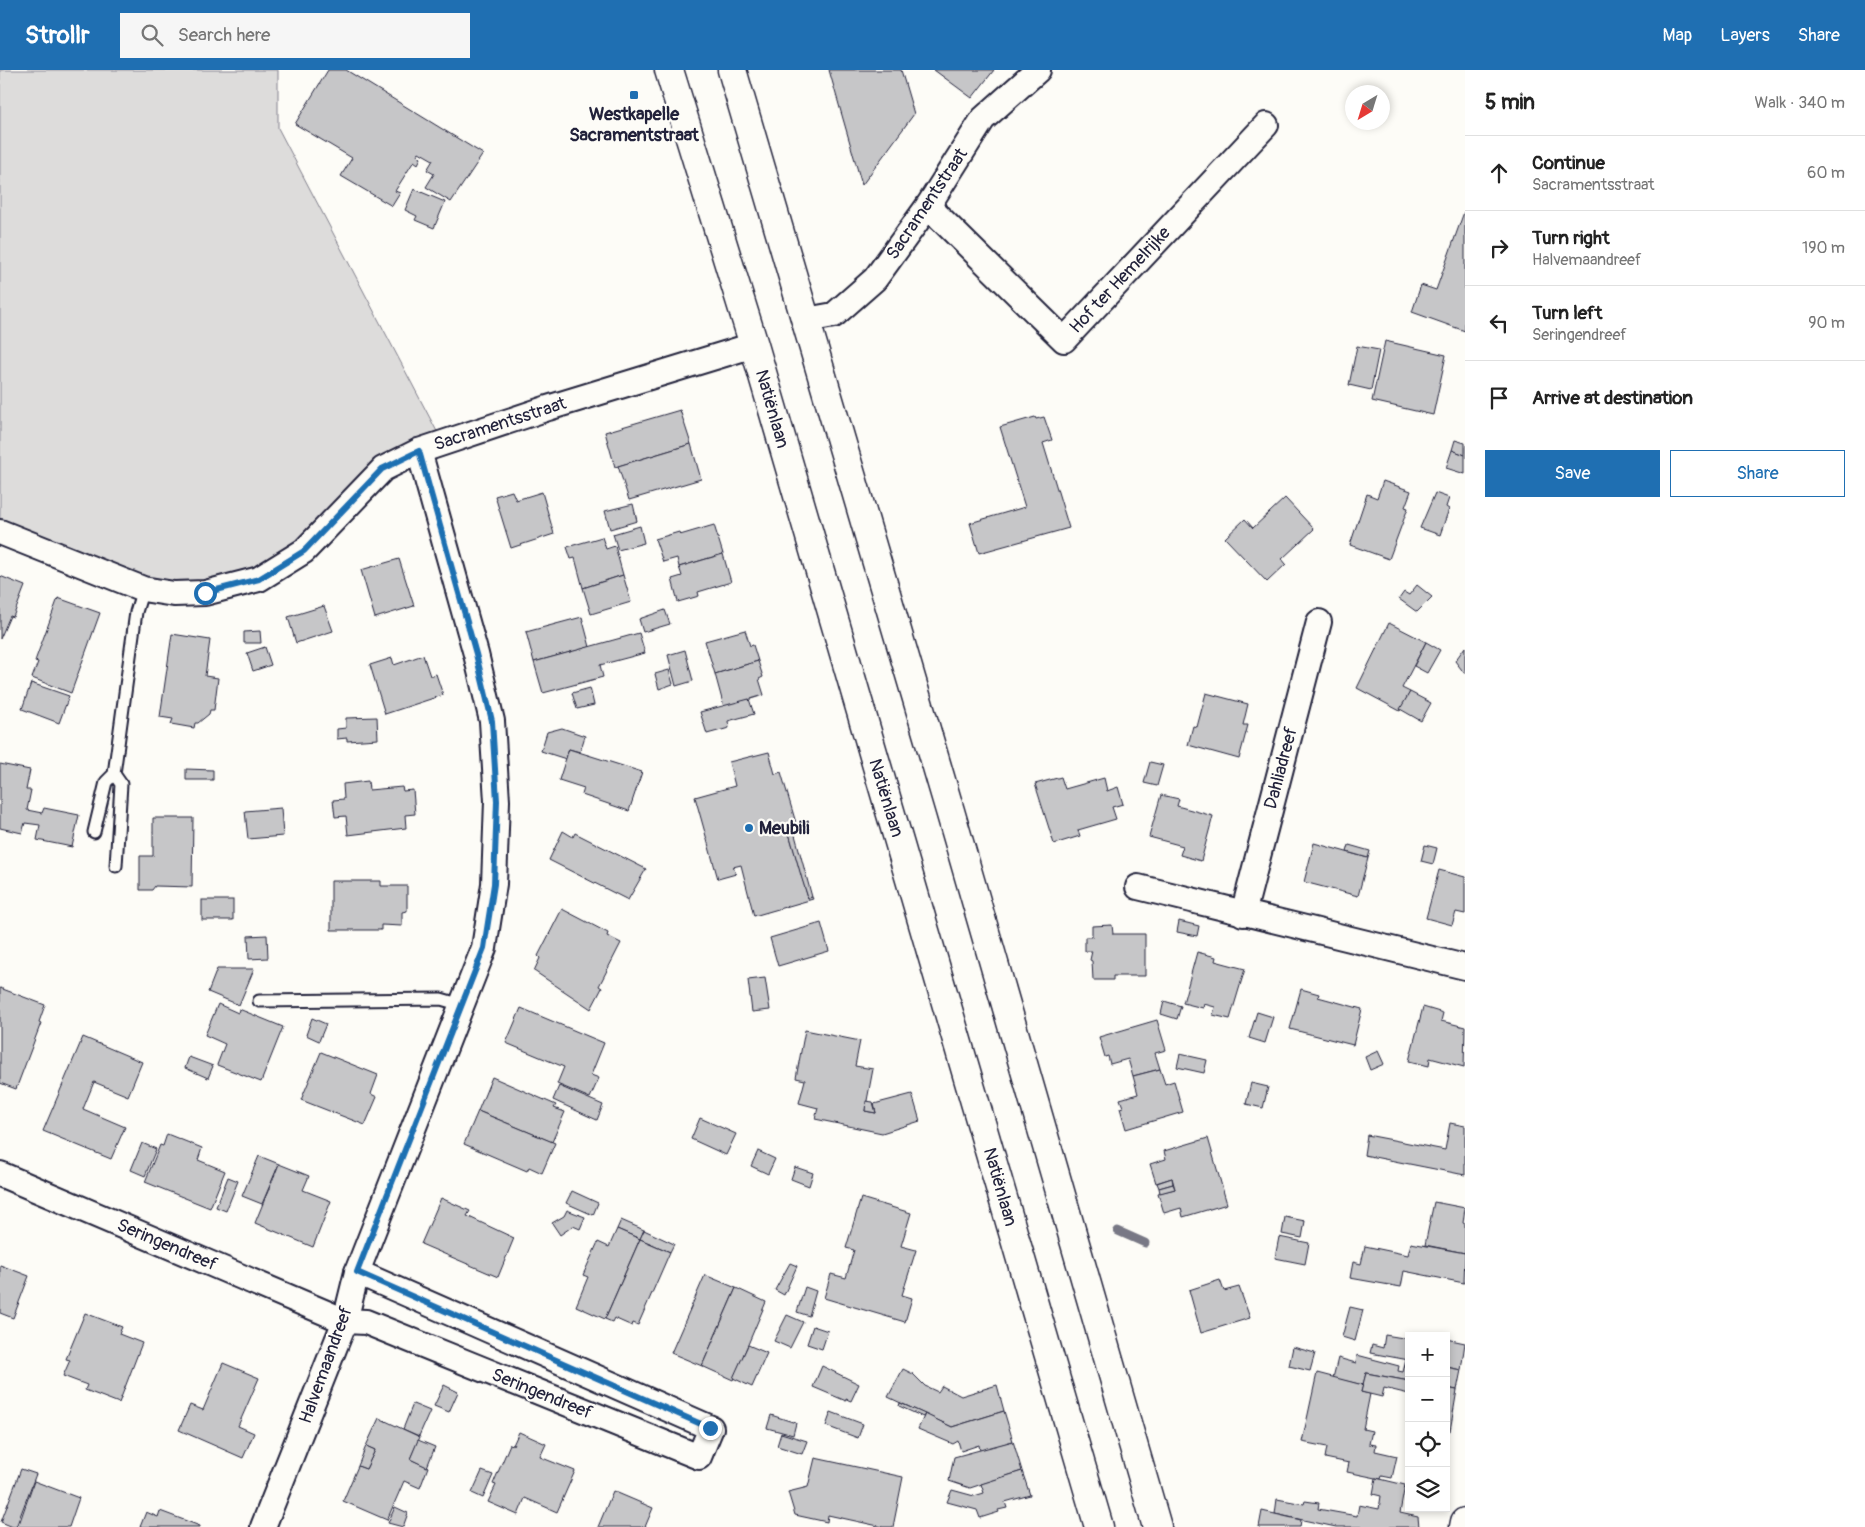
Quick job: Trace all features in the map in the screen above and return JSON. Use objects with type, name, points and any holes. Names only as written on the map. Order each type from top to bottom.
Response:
[{"type":"main road","name":"Natiënlaan","points":[[669,70],[754,345],[1099,1527]]},
{"type":"main road","points":[[732,70],[1157,1527]]},
{"type":"main road","points":[[1464,1527],[1465,1522]]},
{"type":"street","name":"Sacramentstraat","points":[[806,320],[834,315],[875,279],[928,206],[983,119],[1038,70]]},
{"type":"street","name":"Hof ter Hemelrijke","points":[[928,206],[1064,340],[1266,126]]},
{"type":"street","name":"Sacramentsstraat","points":[[0,532],[143,589],[174,594],[205,593],[259,579],[304,551],[382,469],[419,451],[548,408],[754,345]]},
{"type":"street","name":"Halvemaandreef","points":[[263,1527],[345,1322],[357,1272],[484,948],[494,884],[497,801],[492,721],[476,654],[419,451]]},
{"type":"street","name":"Dahliadreef","points":[[1243,914],[1319,622]]},
{"type":"street","points":[[1138,887],[1465,967]]},
{"type":"street","name":"Seringendreef","points":[[0,1174],[345,1322],[366,1322],[699,1457],[710,1428],[357,1272]]},
{"type":"lane","points":[[94,832],[106,782],[114,774],[136,612],[143,589]]},
{"type":"lane","points":[[114,774],[121,784],[116,866]]},
{"type":"lane","points":[[259,1001],[441,999],[462,1006]]},
{"type":"shaded area","points":[[0,70],[278,70],[278,128],[443,443],[419,451],[259,579],[174,594],[0,532]]},
{"type":"building","points":[[328,70],[346,70],[483,154],[451,202],[426,187],[434,174],[427,170],[433,160],[419,152],[417,155],[421,158],[418,164],[414,161],[395,191],[400,193],[392,206],[341,176],[352,158],[295,124]]},
{"type":"building","points":[[829,70],[901,70],[914,114],[862,185]]},
{"type":"building","points":[[934,70],[994,70],[972,98]]},
{"type":"building","points":[[414,189],[445,202],[434,228],[415,220],[417,216],[405,210]]},
{"type":"building","points":[[1464,212],[1465,331],[1412,312],[1421,285],[1436,290]]},
{"type":"building","points":[[1385,341],[1446,355],[1433,415],[1372,401]]},
{"type":"building","points":[[1357,346],[1379,350],[1371,390],[1349,385]]},
{"type":"building","points":[[680,410],[691,444],[615,467],[605,432]]},
{"type":"building","points":[[1035,417],[1036,419],[1044,417],[1052,440],[1043,443],[1069,528],[979,553],[970,523],[1025,507],[1000,427]]},
{"type":"building","points":[[1455,440],[1465,443],[1465,455],[1452,450]]},
{"type":"building","points":[[691,444],[701,479],[629,500],[618,466]]},
{"type":"building","points":[[1452,450],[1465,455],[1465,474],[1446,468]]},
{"type":"building","points":[[1383,481],[1411,491],[1405,507],[1408,508],[1389,559],[1350,545],[1367,494],[1377,498]]},
{"type":"building","points":[[512,491],[516,500],[542,492],[554,534],[511,548],[495,496]]},
{"type":"building","points":[[1435,493],[1449,498],[1446,507],[1449,509],[1440,535],[1420,528]]},
{"type":"building","points":[[1285,498],[1314,529],[1282,559],[1286,564],[1267,582],[1225,538],[1245,519],[1253,528]]},
{"type":"building","points":[[633,504],[637,521],[610,529],[605,511]]},
{"type":"building","points":[[714,525],[723,554],[679,567],[677,558],[663,562],[655,539],[679,532],[680,535]]},
{"type":"building","points":[[640,526],[644,543],[618,550],[613,534]]},
{"type":"building","points":[[602,537],[606,549],[615,546],[623,575],[583,588],[575,558],[571,559],[567,547]]},
{"type":"building","points":[[723,554],[731,582],[698,592],[699,596],[678,602],[672,579],[682,576],[679,567]]},
{"type":"building","points":[[399,559],[414,606],[375,618],[361,570]]},
{"type":"building","points":[[623,575],[631,602],[591,614],[583,588]]},
{"type":"building","points":[[0,576],[25,586],[13,617],[10,616],[0,639]]},
{"type":"building","points":[[1417,585],[1432,597],[1417,612],[1399,599],[1404,592],[1409,595]]},
{"type":"building","points":[[58,598],[100,613],[71,693],[32,678],[38,662],[35,661]]},
{"type":"building","points":[[324,606],[333,631],[296,643],[288,617]]},
{"type":"building","points":[[665,610],[670,624],[643,632],[639,619]]},
{"type":"building","points":[[582,617],[590,647],[534,662],[526,632]]},
{"type":"building","points":[[1389,623],[1426,642],[1402,688],[1410,692],[1400,711],[1357,688]]},
{"type":"building","points":[[745,630],[750,646],[753,645],[758,661],[715,674],[705,641]]},
{"type":"building","points":[[260,631],[261,643],[244,643],[244,632]]},
{"type":"building","points":[[639,633],[645,653],[600,665],[603,677],[543,693],[534,662]]},
{"type":"building","points":[[172,634],[210,640],[205,676],[218,678],[214,710],[210,710],[209,714],[198,723],[195,723],[194,728],[171,724],[173,719],[160,717]]},
{"type":"building","points":[[1426,642],[1440,650],[1427,673],[1414,666]]},
{"type":"building","points":[[265,647],[271,665],[253,671],[247,653]]},
{"type":"building","points":[[1465,647],[1465,674],[1455,661]]},
{"type":"building","points":[[685,650],[693,681],[676,686],[668,655]]},
{"type":"building","points":[[423,655],[430,676],[436,674],[443,695],[385,714],[370,665],[392,658],[394,665]]},
{"type":"building","points":[[758,661],[763,677],[759,679],[764,695],[724,707],[715,674]]},
{"type":"building","points":[[669,670],[673,684],[659,689],[655,674]]},
{"type":"building","points":[[31,683],[69,696],[59,723],[22,709]]},
{"type":"building","points":[[590,688],[594,705],[577,709],[572,693]]},
{"type":"building","points":[[1410,692],[1431,703],[1421,721],[1400,709]]},
{"type":"building","points":[[1206,693],[1248,704],[1243,725],[1248,725],[1239,759],[1188,745],[1193,726],[1197,727]]},
{"type":"building","points":[[749,699],[754,714],[728,721],[729,728],[707,734],[700,712]]},
{"type":"building","points":[[377,717],[378,739],[347,741],[347,738],[337,739],[337,729],[346,728],[346,718]]},
{"type":"building","points":[[562,728],[585,736],[580,752],[569,749],[566,759],[541,751],[547,732]]},
{"type":"building","points":[[569,749],[642,772],[629,811],[582,795],[584,788],[559,780]]},
{"type":"building","points":[[769,752],[775,774],[781,772],[796,823],[787,826],[808,898],[812,897],[813,899],[754,916],[741,865],[733,867],[736,874],[718,879],[695,797],[735,786],[729,762]]},
{"type":"building","points":[[1150,762],[1163,765],[1157,786],[1144,783]]},
{"type":"building","points":[[0,764],[30,770],[26,790],[31,790],[27,810],[42,813],[44,808],[79,815],[72,847],[37,840],[40,825],[25,823],[22,833],[0,828]]},
{"type":"building","points":[[186,769],[213,770],[213,780],[186,780]]},
{"type":"building","points":[[1061,777],[1065,789],[1104,778],[1107,791],[1118,787],[1123,804],[1112,807],[1116,819],[1078,830],[1080,836],[1054,844],[1035,784]]},
{"type":"building","points":[[368,781],[369,790],[402,787],[403,791],[413,790],[415,814],[405,815],[406,828],[348,835],[346,816],[335,817],[333,800],[344,799],[343,784]]},
{"type":"building","points":[[1161,795],[1179,799],[1177,806],[1213,816],[1201,861],[1180,855],[1183,846],[1149,837]]},
{"type":"building","points":[[281,808],[283,836],[248,839],[245,811]]},
{"type":"building","points":[[153,818],[193,818],[192,887],[155,886],[152,890],[140,890],[140,856],[153,856]]},
{"type":"building","points":[[792,824],[812,897],[808,898],[787,826]]},
{"type":"building","points":[[563,831],[573,837],[575,833],[646,869],[628,900],[549,860]]},
{"type":"building","points":[[1314,843],[1368,858],[1358,896],[1304,882]]},
{"type":"building","points":[[1349,845],[1370,851],[1368,858],[1347,852]]},
{"type":"building","points":[[1425,845],[1437,848],[1433,864],[1421,861]]},
{"type":"building","points":[[1439,870],[1465,877],[1465,914],[1456,912],[1452,925],[1426,918]]},
{"type":"building","points":[[331,881],[381,881],[381,886],[407,886],[407,911],[402,912],[402,926],[381,925],[381,930],[331,930]]},
{"type":"building","points":[[202,900],[233,900],[233,920],[202,920]]},
{"type":"building","points":[[562,909],[608,933],[607,936],[621,943],[599,986],[602,988],[591,1009],[534,971],[540,958],[538,956]]},
{"type":"building","points":[[1179,921],[1199,926],[1197,936],[1177,932]]},
{"type":"building","points":[[821,923],[829,951],[778,966],[770,938]]},
{"type":"building","points":[[1112,925],[1113,934],[1145,934],[1145,976],[1113,976],[1113,980],[1093,980],[1092,961],[1090,960],[1092,951],[1085,951],[1085,937],[1092,937],[1092,926]]},
{"type":"building","points":[[267,935],[268,958],[249,959],[248,936]]},
{"type":"building","points":[[1197,952],[1216,957],[1215,961],[1245,969],[1230,1019],[1213,1015],[1215,1007],[1204,1004],[1203,1008],[1183,1003]]},
{"type":"building","points":[[217,969],[254,969],[239,1005],[208,992]]},
{"type":"building","points":[[765,978],[770,1010],[752,1012],[748,980]]},
{"type":"building","points":[[0,988],[45,1005],[39,1022],[41,1023],[16,1089],[0,1083]]},
{"type":"building","points":[[1301,989],[1319,994],[1318,997],[1362,1009],[1353,1045],[1290,1029]]},
{"type":"building","points":[[1164,1001],[1181,1006],[1177,1019],[1161,1014]]},
{"type":"building","points":[[218,1004],[238,1013],[239,1009],[283,1027],[261,1082],[217,1065],[225,1044],[205,1035]]},
{"type":"building","points":[[1423,1007],[1443,1013],[1441,1021],[1465,1027],[1464,1067],[1430,1058],[1429,1066],[1409,1061]]},
{"type":"building","points":[[521,1008],[604,1043],[591,1075],[599,1078],[590,1098],[557,1084],[564,1067],[506,1043]]},
{"type":"building","points":[[1257,1012],[1273,1017],[1265,1043],[1249,1038]]},
{"type":"building","points":[[312,1018],[326,1024],[319,1041],[306,1035]]},
{"type":"building","points":[[1157,1020],[1166,1050],[1155,1053],[1160,1069],[1133,1076],[1128,1059],[1110,1064],[1108,1056],[1105,1057],[1099,1037]]},
{"type":"building","points":[[805,1030],[860,1041],[855,1066],[873,1069],[865,1111],[876,1113],[874,1104],[912,1094],[920,1121],[882,1133],[815,1119],[818,1108],[799,1103],[805,1080],[796,1078]]},
{"type":"building","points":[[83,1037],[142,1062],[128,1096],[94,1082],[83,1109],[125,1127],[111,1159],[43,1131]]},
{"type":"building","points":[[1378,1051],[1384,1064],[1370,1070],[1365,1057]]},
{"type":"building","points":[[321,1052],[378,1075],[371,1094],[377,1097],[365,1125],[301,1100]]},
{"type":"building","points":[[1180,1054],[1207,1060],[1204,1073],[1177,1067]]},
{"type":"building","points":[[189,1057],[213,1066],[208,1078],[185,1068]]},
{"type":"building","points":[[1160,1069],[1165,1084],[1174,1081],[1183,1112],[1126,1129],[1120,1108],[1123,1107],[1120,1099],[1138,1094],[1133,1076]]},
{"type":"building","points":[[492,1077],[556,1105],[554,1108],[565,1112],[552,1142],[478,1111]]},
{"type":"building","points":[[1251,1083],[1268,1087],[1263,1108],[1246,1104]]},
{"type":"building","points":[[559,1086],[603,1105],[597,1120],[553,1100]]},
{"type":"building","points":[[866,1101],[873,1102],[876,1113],[865,1111]]},
{"type":"building","points":[[478,1111],[555,1143],[542,1173],[529,1167],[527,1171],[464,1144]]},
{"type":"building","points":[[700,1118],[736,1134],[726,1155],[691,1139]]},
{"type":"building","points":[[1450,1123],[1465,1126],[1465,1175],[1364,1155],[1367,1135],[1445,1150]]},
{"type":"building","points":[[167,1134],[202,1148],[198,1160],[225,1171],[210,1208],[145,1182],[160,1145],[163,1146]]},
{"type":"building","points":[[1208,1138],[1227,1204],[1183,1217],[1181,1208],[1164,1213],[1158,1193],[1175,1189],[1172,1178],[1156,1183],[1150,1164],[1166,1159],[1164,1151]]},
{"type":"building","points":[[142,1143],[156,1149],[145,1176],[131,1170]]},
{"type":"building","points":[[758,1151],[775,1159],[768,1174],[751,1166]]},
{"type":"building","points":[[259,1156],[279,1164],[262,1204],[242,1196]]},
{"type":"building","points":[[279,1164],[309,1176],[303,1190],[331,1201],[313,1247],[255,1223]]},
{"type":"building","points":[[795,1167],[813,1173],[809,1186],[791,1179]]},
{"type":"building","points":[[228,1177],[238,1181],[226,1211],[216,1207]]},
{"type":"building","points":[[1172,1178],[1173,1184],[1159,1188],[1157,1183]]},
{"type":"building","points":[[1173,1184],[1175,1189],[1160,1193],[1159,1188]]},
{"type":"building","points":[[572,1191],[598,1203],[593,1215],[566,1203]]},
{"type":"building","points":[[441,1198],[470,1211],[467,1216],[514,1238],[498,1277],[421,1244]]},
{"type":"building","points":[[861,1198],[911,1213],[901,1246],[916,1250],[902,1295],[912,1298],[905,1322],[824,1298],[831,1274],[846,1278],[854,1250],[846,1248]]},
{"type":"building","points":[[1434,1202],[1465,1208],[1463,1223],[1465,1224],[1465,1253],[1425,1245]]},
{"type":"building","points":[[567,1210],[585,1217],[580,1229],[573,1226],[560,1235],[552,1223],[564,1216]]},
{"type":"building","points":[[1285,1217],[1305,1221],[1302,1238],[1282,1234]]},
{"type":"building","points":[[621,1220],[644,1230],[640,1239],[617,1229]]},
{"type":"building","points":[[617,1229],[640,1239],[605,1319],[576,1306],[588,1277],[583,1275],[598,1242],[609,1247]]},
{"type":"building","points":[[644,1230],[674,1244],[670,1252],[640,1239]]},
{"type":"building","points":[[1279,1237],[1309,1243],[1305,1264],[1275,1258]]},
{"type":"building","points":[[640,1239],[670,1252],[638,1325],[633,1323],[632,1326],[614,1318],[612,1322],[605,1319]]},
{"type":"building","points":[[1411,1243],[1465,1253],[1464,1283],[1404,1271],[1401,1287],[1350,1278],[1353,1262],[1361,1264],[1365,1246],[1408,1255]]},
{"type":"building","points":[[790,1263],[797,1266],[784,1295],[775,1290]]},
{"type":"building","points":[[0,1265],[29,1276],[13,1318],[0,1313]]},
{"type":"building","points":[[705,1275],[736,1288],[702,1366],[671,1353]]},
{"type":"building","points":[[1220,1280],[1224,1291],[1239,1287],[1250,1318],[1201,1333],[1189,1290]]},
{"type":"building","points":[[805,1287],[816,1291],[809,1316],[797,1312]]},
{"type":"building","points":[[736,1288],[766,1302],[733,1380],[702,1366]]},
{"type":"building","points":[[1350,1307],[1363,1310],[1355,1341],[1342,1337]]},
{"type":"building","points":[[85,1313],[122,1327],[119,1334],[142,1343],[119,1403],[85,1390],[87,1385],[63,1376],[70,1360],[66,1359]]},
{"type":"building","points":[[787,1315],[803,1322],[790,1348],[774,1341]]},
{"type":"building","points":[[813,1326],[828,1331],[822,1349],[807,1344]]},
{"type":"building","points":[[1385,1335],[1405,1338],[1405,1359],[1370,1353],[1372,1345],[1383,1348]]},
{"type":"building","points":[[1450,1340],[1465,1343],[1461,1370],[1450,1368]]},
{"type":"building","points":[[748,1345],[767,1353],[752,1387],[733,1378]]},
{"type":"building","points":[[1293,1347],[1315,1353],[1310,1371],[1289,1366]]},
{"type":"building","points":[[1357,1355],[1399,1366],[1398,1371],[1403,1372],[1405,1364],[1405,1380],[1366,1373],[1363,1385],[1333,1378],[1338,1358],[1356,1363]]},
{"type":"building","points":[[223,1363],[259,1378],[238,1426],[254,1433],[243,1458],[179,1430],[190,1405],[203,1410]]},
{"type":"building","points":[[822,1366],[859,1384],[851,1401],[846,1399],[846,1401],[813,1387]]},
{"type":"building","points":[[1450,1368],[1461,1370],[1457,1390],[1450,1389]]},
{"type":"building","points":[[903,1369],[913,1374],[925,1386],[938,1392],[942,1386],[961,1396],[997,1385],[1004,1411],[952,1427],[888,1397]]},
{"type":"building","points":[[1317,1373],[1363,1385],[1361,1392],[1370,1394],[1363,1429],[1372,1431],[1369,1444],[1376,1445],[1375,1451],[1397,1456],[1392,1478],[1382,1476],[1381,1479],[1347,1472],[1349,1463],[1325,1458],[1327,1447],[1302,1442]]},
{"type":"building","points":[[1366,1373],[1405,1380],[1405,1393],[1384,1388],[1382,1397],[1361,1392]]},
{"type":"building","points":[[444,1385],[458,1392],[449,1412],[434,1406]]},
{"type":"building","points":[[1450,1389],[1457,1390],[1450,1431]]},
{"type":"building","points":[[900,1403],[925,1414],[923,1417],[899,1406]]},
{"type":"building","points":[[413,1404],[430,1411],[419,1436],[403,1429]]},
{"type":"building","points":[[1004,1411],[1013,1441],[980,1451],[979,1445],[961,1451],[958,1441],[953,1444],[918,1429],[925,1414],[952,1427]]},
{"type":"building","points":[[831,1412],[863,1424],[858,1438],[826,1426]]},
{"type":"building","points":[[771,1415],[796,1423],[793,1435],[767,1428]]},
{"type":"building","points":[[379,1418],[420,1437],[410,1459],[428,1467],[420,1488],[404,1481],[387,1520],[343,1501],[358,1466],[366,1469],[375,1450],[366,1446]]},
{"type":"building","points":[[519,1432],[546,1444],[540,1457],[575,1471],[557,1512],[525,1498],[518,1515],[488,1502],[496,1485],[493,1484],[510,1444],[513,1445]]},
{"type":"building","points":[[781,1433],[807,1441],[802,1454],[777,1446]]},
{"type":"building","points":[[418,1440],[435,1447],[427,1467],[410,1459]]},
{"type":"building","points":[[1013,1441],[1022,1471],[970,1488],[949,1481],[954,1457]]},
{"type":"building","points":[[366,1446],[375,1450],[366,1469],[358,1466]]},
{"type":"building","points":[[815,1458],[903,1477],[893,1527],[883,1527],[828,1515],[827,1522],[795,1515],[788,1492],[808,1487]]},
{"type":"building","points":[[21,1469],[36,1474],[16,1527],[13,1527],[1,1522]]},
{"type":"building","points":[[482,1471],[493,1475],[483,1498],[472,1493]]},
{"type":"building","points":[[1022,1471],[1030,1495],[1005,1502],[1007,1508],[998,1510],[999,1512],[980,1518],[977,1510],[947,1502],[952,1490],[974,1496],[984,1493],[981,1484]]},
{"type":"building","points":[[1376,1478],[1405,1485],[1400,1513],[1418,1517],[1419,1527],[1336,1527],[1275,1514],[1277,1499],[1304,1504],[1305,1501],[1319,1503],[1318,1509],[1357,1516],[1359,1505],[1379,1509],[1381,1496],[1373,1494]]},
{"type":"building","points":[[34,1481],[79,1498],[69,1527],[18,1527]]},
{"type":"building","points":[[613,1491],[653,1508],[645,1527],[598,1527]]},
{"type":"building","points":[[395,1507],[408,1513],[403,1527],[388,1523]]},
{"type":"building","points":[[160,1511],[200,1527],[140,1527],[146,1512],[158,1517]]},
{"type":"building","points":[[1262,1511],[1301,1520],[1300,1527],[1259,1527]]},
{"type":"waterway","points":[[1118,1231],[1145,1243]]},
{"type":"place","name":"Westkapelle Sacramentstraat","points":[[634,95]]},
{"type":"place","name":"Meubili","points":[[749,828]]},
{"type":"route","points":[[205,593],[259,579],[304,551],[382,469],[419,451],[476,654],[492,721],[497,801],[494,884],[484,948],[357,1272],[710,1428]]}]
